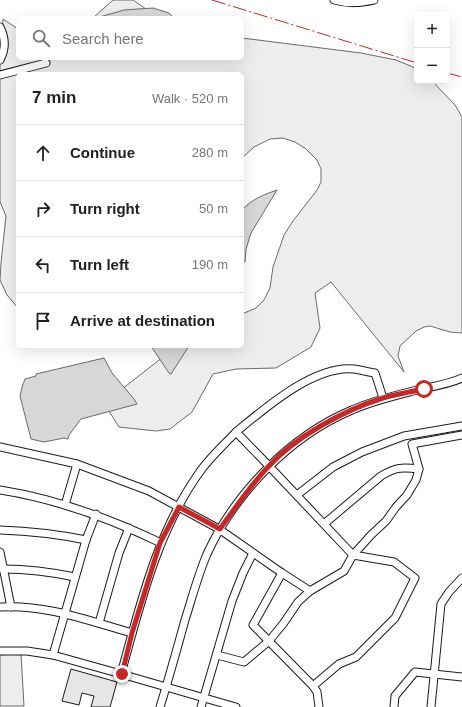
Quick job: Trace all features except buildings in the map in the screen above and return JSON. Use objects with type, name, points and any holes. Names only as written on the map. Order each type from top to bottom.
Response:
[{"type":"street","points":[[334,0],[356,4],[374,0]]},
{"type":"street","points":[[0,27],[4,34],[0,60]]},
{"type":"street","points":[[0,75],[46,63]]},
{"type":"street","points":[[122,674],[132,633],[160,543],[200,472],[236,432],[288,392],[322,374],[337,370],[353,369],[375,373],[383,398]]},
{"type":"street","points":[[160,707],[195,587],[207,555],[220,529],[241,498],[269,466],[293,446],[332,420],[352,410],[383,398],[451,383],[462,378]]},
{"type":"street","points":[[297,496],[333,467],[362,452],[404,436],[462,426]]},
{"type":"street","points":[[236,432],[353,555],[394,562],[415,578],[395,618],[356,657],[339,664],[313,686]]},
{"type":"street","points":[[217,655],[244,662],[269,641],[298,602],[310,591],[344,571],[353,555],[386,521],[396,506],[407,495],[416,480],[419,469],[412,444],[462,435]]},
{"type":"street","points":[[0,448],[77,464],[149,491],[220,529],[282,574],[310,591]]},
{"type":"street","points":[[65,505],[77,464]]},
{"type":"street","points":[[324,524],[381,476],[392,470],[404,467],[419,469]]},
{"type":"street","points":[[0,490],[28,495],[96,514],[160,543]]},
{"type":"street","points":[[53,655],[86,540],[96,514]]},
{"type":"street","points":[[99,623],[119,553],[129,528]]},
{"type":"street","points":[[0,530],[44,533],[86,540]]},
{"type":"street","points":[[0,552],[10,607]]},
{"type":"street","points":[[200,707],[217,655],[232,601],[243,572],[253,554]]},
{"type":"street","points":[[3,569],[28,569],[55,572],[75,577]]},
{"type":"street","points":[[282,574],[253,625],[313,686],[317,692],[319,707]]},
{"type":"street","points":[[431,707],[441,604],[449,592],[462,578]]},
{"type":"street","points":[[0,607],[38,609],[65,613],[132,633]]},
{"type":"street","points":[[0,651],[27,651],[53,655],[236,707]]},
{"type":"street","points":[[394,707],[395,696],[415,672],[462,677]]},
{"type":"shaded area","points":[[113,0],[133,0],[156,16],[95,16]]},
{"type":"shaded area","points":[[153,8],[169,13],[172,16],[103,16],[124,10]]},
{"type":"shaded area","points":[[3,19],[16,28],[16,60],[244,60],[244,38],[361,53],[396,60],[413,67],[414,84],[435,84],[455,105],[462,117],[462,333],[450,332],[430,326],[416,331],[400,346],[398,356],[404,372],[331,282],[315,293],[320,328],[311,347],[276,368],[236,369],[213,374],[192,412],[170,429],[156,431],[119,427],[107,408],[117,393],[174,348],[244,348],[244,313],[256,308],[264,300],[270,288],[273,267],[284,235],[317,190],[321,182],[321,169],[317,160],[306,149],[295,142],[283,138],[270,139],[254,147],[244,156],[244,72],[16,72],[16,306],[7,295],[0,280],[6,216],[0,202],[0,53]]},
{"type":"shaded area","points":[[277,190],[251,233],[246,249],[245,262],[244,208],[262,196]]},
{"type":"shaded area","points":[[152,348],[188,348],[171,374]]},
{"type":"shaded area","points":[[104,358],[112,373],[137,404],[81,419],[69,435],[68,439],[64,438],[44,442],[31,439],[20,396],[25,379],[36,376],[36,374]]},
{"type":"shaded area","points":[[0,654],[21,654],[24,706],[0,706]]},
{"type":"power","points":[[212,0],[414,62]]},
{"type":"power","points":[[450,74],[462,77]]},
{"type":"route","points":[[122,674],[132,633],[160,543],[179,507],[220,529],[241,498],[269,466],[312,432],[352,410],[383,398],[424,389]]}]
